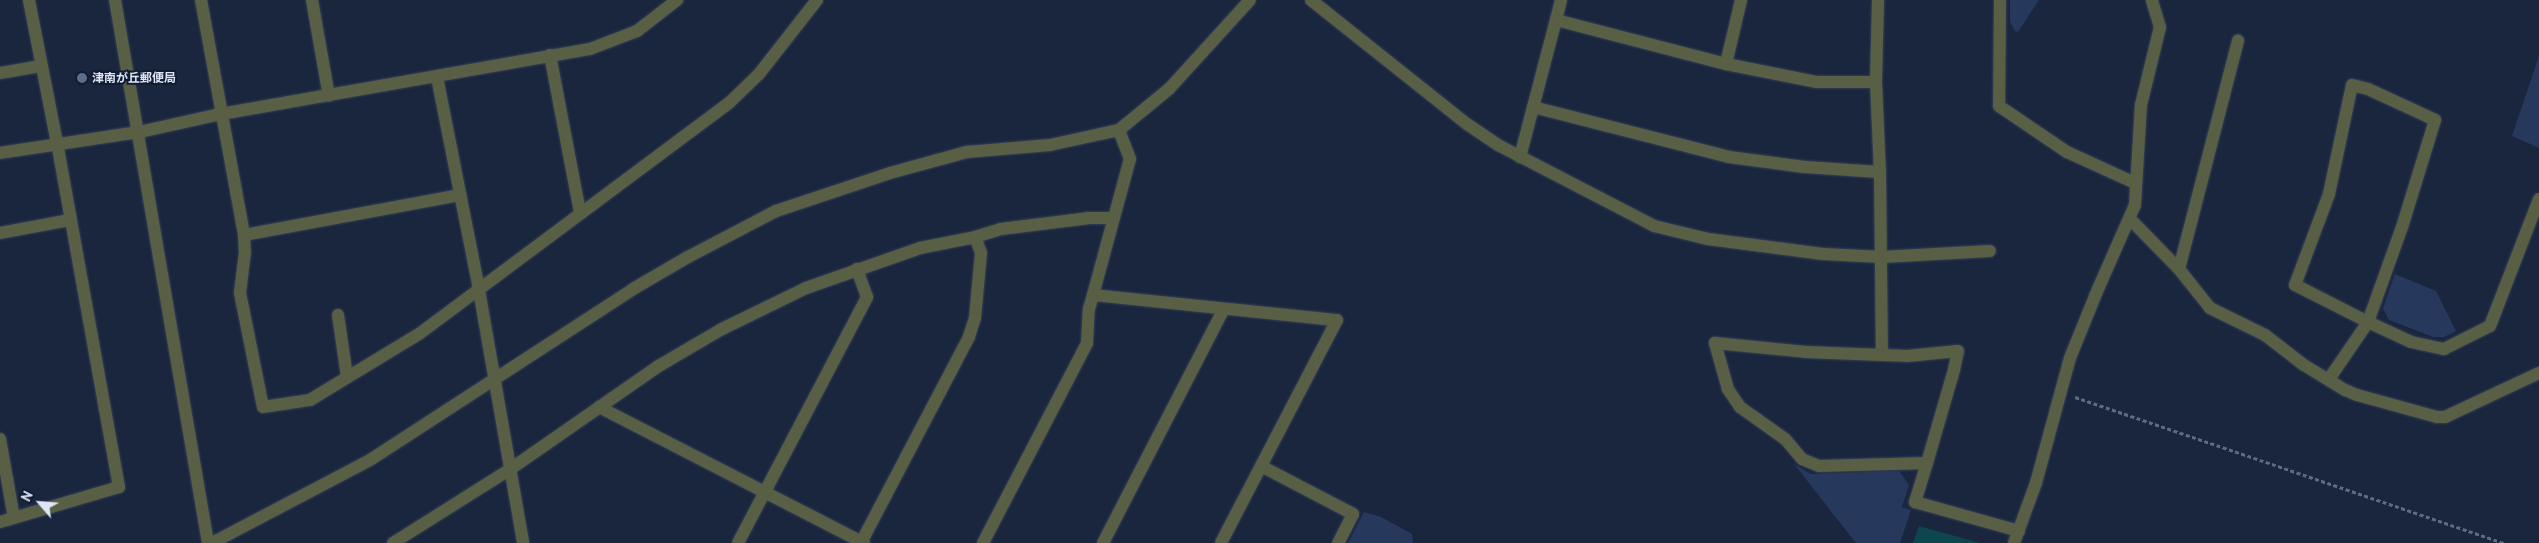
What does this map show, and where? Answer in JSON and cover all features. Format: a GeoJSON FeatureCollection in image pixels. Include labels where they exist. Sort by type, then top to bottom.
{"type":"FeatureCollection","features":[{"type":"Feature","properties":{"kind":"street"},"geometry":{"type":"LineString","coordinates":[[0,522],[118,487],[57,143],[29,0]]}},
{"type":"Feature","properties":{"kind":"street"},"geometry":{"type":"LineString","coordinates":[[115,0],[208,543]]}},
{"type":"Feature","properties":{"kind":"street"},"geometry":{"type":"LineString","coordinates":[[201,0],[244,235],[245,252],[240,293],[264,407],[310,400],[419,334],[479,290],[580,212],[730,102],[759,74],[817,0]]}},
{"type":"Feature","properties":{"kind":"street"},"geometry":{"type":"LineString","coordinates":[[312,0],[329,96]]}},
{"type":"Feature","properties":{"kind":"street"},"geometry":{"type":"LineString","coordinates":[[0,153],[139,132],[222,114],[590,49],[618,40],[637,31],[677,0]]}},
{"type":"Feature","properties":{"kind":"street"},"geometry":{"type":"LineString","coordinates":[[212,543],[370,460],[633,288],[696,252],[776,211],[890,174],[967,152],[1050,145],[1119,130],[1169,89],[1250,0]]}},
{"type":"Feature","properties":{"kind":"street"},"geometry":{"type":"LineString","coordinates":[[1312,0],[1467,124],[1520,158],[1654,226],[1708,239],[1768,248],[1882,256],[1990,251]]}},
{"type":"Feature","properties":{"kind":"street"},"geometry":{"type":"LineString","coordinates":[[1520,158],[1561,0]]}},
{"type":"Feature","properties":{"kind":"street"},"geometry":{"type":"LineString","coordinates":[[1726,64],[1741,0]]}},
{"type":"Feature","properties":{"kind":"street"},"geometry":{"type":"LineString","coordinates":[[1878,0],[1876,82],[1882,256],[1882,356]]}},
{"type":"Feature","properties":{"kind":"street"},"geometry":{"type":"LineString","coordinates":[[2000,0],[1999,106],[2067,152],[2135,183]]}},
{"type":"Feature","properties":{"kind":"street"},"geometry":{"type":"LineString","coordinates":[[1927,463],[1819,466],[1802,459],[1786,439],[1740,408],[1728,389],[1715,343],[1806,352],[1882,356],[1907,356],[1958,351],[1927,463],[1915,502],[2017,537],[2036,483],[2070,358],[2135,205],[2141,105],[2160,27],[2152,0]]}},
{"type":"Feature","properties":{"kind":"street"},"geometry":{"type":"LineString","coordinates":[[1556,20],[1726,64],[1817,82],[1876,82]]}},
{"type":"Feature","properties":{"kind":"street"},"geometry":{"type":"LineString","coordinates":[[2178,269],[2238,42]]}},
{"type":"Feature","properties":{"kind":"street"},"geometry":{"type":"LineString","coordinates":[[550,55],[580,212]]}},
{"type":"Feature","properties":{"kind":"street"},"geometry":{"type":"LineString","coordinates":[[0,73],[41,66]]}},
{"type":"Feature","properties":{"kind":"street"},"geometry":{"type":"LineString","coordinates":[[437,77],[479,290],[493,380],[523,543]]}},
{"type":"Feature","properties":{"kind":"street"},"geometry":{"type":"LineString","coordinates":[[2329,379],[2368,322],[2402,227],[2435,120],[2368,89],[2352,86],[2329,194],[2295,285],[2368,322],[2411,342],[2444,349],[2490,326],[2538,205]]}},
{"type":"Feature","properties":{"kind":"street"},"geometry":{"type":"LineString","coordinates":[[1534,107],[1729,157],[1804,167],[1880,172]]}},
{"type":"Feature","properties":{"kind":"street"},"geometry":{"type":"LineString","coordinates":[[983,543],[1086,343],[1089,309],[1112,218],[1130,158],[1119,130]]}},
{"type":"Feature","properties":{"kind":"street"},"geometry":{"type":"LineString","coordinates":[[244,235],[460,195]]}},
{"type":"Feature","properties":{"kind":"street"},"geometry":{"type":"LineString","coordinates":[[393,543],[406,540],[657,367],[720,330],[806,288],[920,248],[975,237],[1001,229],[1089,218],[1112,218]]}},
{"type":"Feature","properties":{"kind":"street"},"geometry":{"type":"LineString","coordinates":[[2130,219],[2178,269],[2210,308],[2265,335],[2304,365],[2357,395],[2437,417],[2444,416],[2539,372]]}},
{"type":"Feature","properties":{"kind":"street"},"geometry":{"type":"LineString","coordinates":[[0,233],[70,220]]}},
{"type":"Feature","properties":{"kind":"street"},"geometry":{"type":"LineString","coordinates":[[598,407],[862,543],[969,336],[975,318],[981,253],[975,237]]}},
{"type":"Feature","properties":{"kind":"street"},"geometry":{"type":"LineString","coordinates":[[738,543],[763,492],[867,297],[857,269]]}},
{"type":"Feature","properties":{"kind":"street"},"geometry":{"type":"LineString","coordinates":[[1093,294],[1337,320],[1221,543]]}},
{"type":"Feature","properties":{"kind":"street"},"geometry":{"type":"LineString","coordinates":[[1103,543],[1224,309]]}},
{"type":"Feature","properties":{"kind":"street"},"geometry":{"type":"LineString","coordinates":[[338,315],[347,377]]}},
{"type":"Feature","properties":{"kind":"street"},"geometry":{"type":"LineString","coordinates":[[0,439],[14,518]]}},
{"type":"Feature","properties":{"kind":"street"},"geometry":{"type":"LineString","coordinates":[[1261,466],[1353,514],[1338,543]]}},
{"type":"Feature","properties":{"kind":"path"},"geometry":{"type":"LineString","coordinates":[[2061,392],[2505,543]]}},
{"type":"Feature","properties":{"kind":"shaded area"},"geometry":{"type":"Polygon","coordinates":[[[2010,0],[2039,0],[2018,32],[2015,31],[2010,22],[2010,0]]]}},
{"type":"Feature","properties":{"kind":"shaded area"},"geometry":{"type":"Polygon","coordinates":[[[2539,56],[2539,148],[2512,136],[2539,56]]]}},
{"type":"Feature","properties":{"kind":"shaded area"},"geometry":{"type":"Polygon","coordinates":[[[2395,274],[2436,291],[2456,331],[2444,337],[2433,337],[2389,320],[2383,308],[2395,274]]]}},
{"type":"Feature","properties":{"kind":"shaded area"},"geometry":{"type":"Polygon","coordinates":[[[1794,464],[1811,474],[1899,471],[1909,485],[1902,507],[1911,510],[1900,543],[1856,543],[1794,464]]]}},
{"type":"Feature","properties":{"kind":"shaded area"},"geometry":{"type":"Polygon","coordinates":[[[1364,512],[1381,517],[1412,534],[1413,543],[1348,543],[1364,512]]]}},
{"type":"Feature","properties":{"kind":"shaded area"},"geometry":{"type":"Polygon","coordinates":[[[1919,526],[1980,543],[1913,543],[1919,526]]]}},
{"type":"Feature","properties":{"kind":"place","name":"津南が丘郵便局"},"geometry":{"type":"Point","coordinates":[82,78]}}]}
